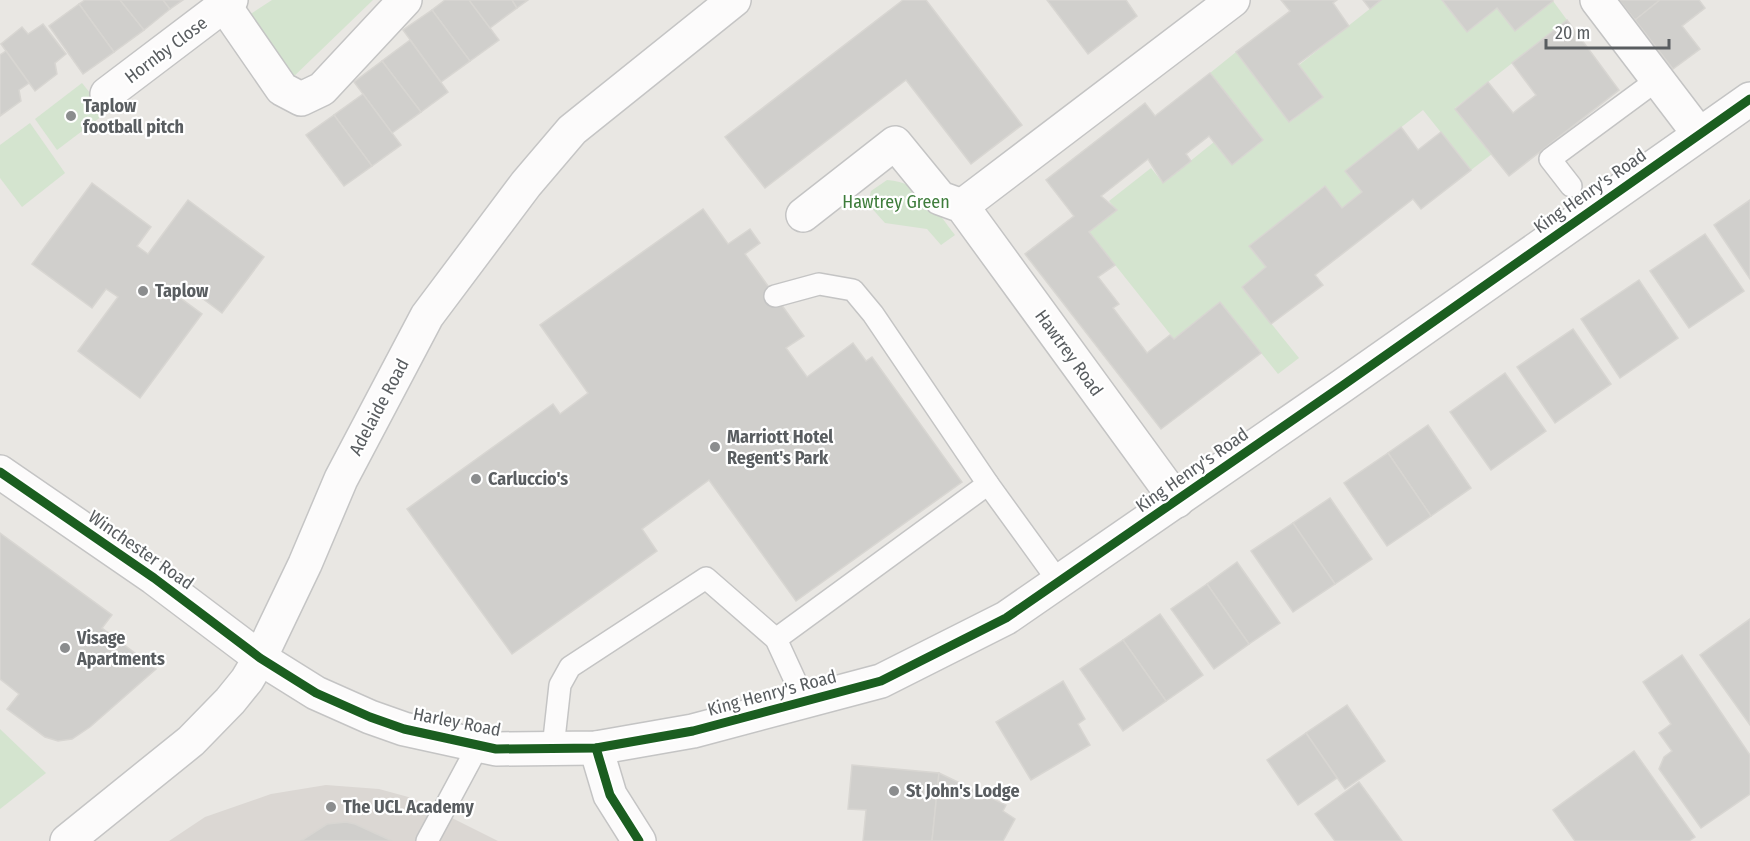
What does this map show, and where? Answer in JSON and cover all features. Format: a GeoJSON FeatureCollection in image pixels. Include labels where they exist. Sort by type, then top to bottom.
{"type":"FeatureCollection","features":[{"type":"Feature","properties":{"kind":"street","name":"Hornby Close"},"geometry":{"type":"LineString","coordinates":[[107,94],[228,3],[282,89],[301,99],[322,89],[405,0]]}},
{"type":"Feature","properties":{"kind":"street","name":"Adelaide Road"},"geometry":{"type":"LineString","coordinates":[[67,841],[191,741],[231,701],[260,658],[341,479],[427,316],[526,184],[572,130],[734,0]]}},
{"type":"Feature","properties":{"kind":"street"},"geometry":{"type":"LineString","coordinates":[[1597,0],[1699,134]]}},
{"type":"Feature","properties":{"kind":"street"},"geometry":{"type":"LineString","coordinates":[[962,206],[1212,6]]}},
{"type":"Feature","properties":{"kind":"street","name":"King Henry's Road"},"geometry":{"type":"LineString","coordinates":[[596,748],[693,731],[881,681],[1006,618],[1177,501],[1750,99]]}},
{"type":"Feature","properties":{"kind":"street","name":"Hawtrey Road"},"geometry":{"type":"LineString","coordinates":[[803,215],[895,143],[940,198],[962,206],[1177,501]]}},
{"type":"Feature","properties":{"kind":"street","name":"Winchester Road"},"geometry":{"type":"LineString","coordinates":[[0,472],[154,578],[260,658]]}},
{"type":"Feature","properties":{"kind":"street","name":"Harley Road"},"geometry":{"type":"LineString","coordinates":[[260,658],[316,693],[350,709],[404,729],[496,749],[596,748]]}},
{"type":"Feature","properties":{"kind":"street"},"geometry":{"type":"LineString","coordinates":[[596,748],[610,795],[639,841]]}},
{"type":"Feature","properties":{"kind":"lane"},"geometry":{"type":"LineString","coordinates":[[1571,186],[1550,159],[1657,80]]}},
{"type":"Feature","properties":{"kind":"lane"},"geometry":{"type":"LineString","coordinates":[[776,296],[819,284],[853,290],[873,314],[988,484],[1059,582]]}},
{"type":"Feature","properties":{"kind":"lane"},"geometry":{"type":"LineString","coordinates":[[776,639],[988,484]]}},
{"type":"Feature","properties":{"kind":"lane"},"geometry":{"type":"LineString","coordinates":[[553,748],[560,685],[570,667],[706,578],[776,639],[805,702]]}},
{"type":"Feature","properties":{"kind":"lane"},"geometry":{"type":"LineString","coordinates":[[427,841],[478,746]]}},
{"type":"Feature","properties":{"kind":"shaded area","name":"The UCL Academy"},"geometry":{"type":"Polygon","coordinates":[[[326,785],[379,789],[412,798],[498,841],[169,841],[205,817],[271,794],[326,785]]]}},
{"type":"Feature","properties":{"kind":"green space"},"geometry":{"type":"Polygon","coordinates":[[[272,0],[373,0],[288,82],[249,15],[272,0]]]}},
{"type":"Feature","properties":{"kind":"green space"},"geometry":{"type":"Polygon","coordinates":[[[1381,0],[1442,0],[1467,32],[1497,8],[1515,31],[1553,1],[1567,20],[1455,108],[1492,154],[1471,170],[1423,110],[1346,171],[1362,192],[1342,208],[1324,186],[1249,246],[1266,267],[1242,287],[1299,358],[1278,374],[1220,302],[1174,339],[1089,232],[1117,210],[1109,201],[1151,168],[1163,183],[1214,142],[1232,165],[1263,140],[1210,73],[1236,52],[1290,122],[1323,97],[1299,65],[1381,0]]]}},
{"type":"Feature","properties":{"kind":"green space","name":"Taplow football pitch"},"geometry":{"type":"Polygon","coordinates":[[[82,83],[106,113],[57,150],[35,119],[82,83]]]}},
{"type":"Feature","properties":{"kind":"green space"},"geometry":{"type":"Polygon","coordinates":[[[30,123],[65,173],[22,207],[0,178],[0,145],[30,123]]]}},
{"type":"Feature","properties":{"kind":"green space","name":"Hawtrey Green"},"geometry":{"type":"Polygon","coordinates":[[[887,180],[910,186],[919,192],[934,207],[955,235],[941,245],[927,229],[885,223],[868,204],[871,191],[887,180]]]}},
{"type":"Feature","properties":{"kind":"green space"},"geometry":{"type":"Polygon","coordinates":[[[0,729],[46,773],[0,809],[0,729]]]}},
{"type":"Feature","properties":{"kind":"building"},"geometry":{"type":"Polygon","coordinates":[[[85,0],[120,0],[144,30],[114,52],[79,4],[85,0]]]}},
{"type":"Feature","properties":{"kind":"building"},"geometry":{"type":"Polygon","coordinates":[[[120,0],[163,0],[170,9],[144,30],[120,0]]]}},
{"type":"Feature","properties":{"kind":"building"},"geometry":{"type":"Polygon","coordinates":[[[163,0],[183,0],[170,9],[163,0]]]}},
{"type":"Feature","properties":{"kind":"building"},"geometry":{"type":"Polygon","coordinates":[[[445,0],[469,0],[499,40],[470,61],[432,10],[445,0]]]}},
{"type":"Feature","properties":{"kind":"building"},"geometry":{"type":"Polygon","coordinates":[[[469,0],[512,0],[517,8],[490,28],[469,0]]]}},
{"type":"Feature","properties":{"kind":"building"},"geometry":{"type":"Polygon","coordinates":[[[512,0],[528,0],[517,8],[512,0]]]}},
{"type":"Feature","properties":{"kind":"building"},"geometry":{"type":"Polygon","coordinates":[[[903,0],[926,0],[1022,125],[971,164],[906,80],[765,188],[725,137],[903,0]]]}},
{"type":"Feature","properties":{"kind":"building"},"geometry":{"type":"Polygon","coordinates":[[[1047,0],[1126,0],[1137,16],[1088,54],[1047,0]]]}},
{"type":"Feature","properties":{"kind":"building"},"geometry":{"type":"Polygon","coordinates":[[[1281,0],[1337,0],[1333,3],[1349,26],[1298,64],[1323,97],[1289,122],[1236,52],[1290,11],[1281,0]]]}},
{"type":"Feature","properties":{"kind":"building"},"geometry":{"type":"Polygon","coordinates":[[[1363,0],[1381,0],[1370,9],[1363,0]]]}},
{"type":"Feature","properties":{"kind":"building"},"geometry":{"type":"Polygon","coordinates":[[[1442,0],[1553,1],[1515,31],[1497,8],[1467,32],[1442,0]]]}},
{"type":"Feature","properties":{"kind":"building"},"geometry":{"type":"Polygon","coordinates":[[[1619,0],[1660,0],[1635,20],[1619,0]]]}},
{"type":"Feature","properties":{"kind":"building"},"geometry":{"type":"Polygon","coordinates":[[[1660,0],[1699,0],[1705,8],[1682,26],[1700,49],[1673,69],[1635,20],[1660,0]]]}},
{"type":"Feature","properties":{"kind":"building"},"geometry":{"type":"Polygon","coordinates":[[[79,4],[114,52],[83,74],[49,26],[79,4]]]}},
{"type":"Feature","properties":{"kind":"building"},"geometry":{"type":"Polygon","coordinates":[[[432,10],[470,61],[441,82],[403,30],[432,10]]]}},
{"type":"Feature","properties":{"kind":"building"},"geometry":{"type":"Polygon","coordinates":[[[1567,20],[1619,90],[1509,176],[1455,109],[1488,82],[1513,113],[1536,95],[1512,63],[1567,20]]]}},
{"type":"Feature","properties":{"kind":"building"},"geometry":{"type":"Polygon","coordinates":[[[43,24],[66,54],[55,63],[57,74],[35,91],[1,44],[22,27],[28,34],[43,24]]]}},
{"type":"Feature","properties":{"kind":"building"},"geometry":{"type":"Polygon","coordinates":[[[410,40],[448,92],[421,112],[382,61],[410,40]]]}},
{"type":"Feature","properties":{"kind":"building"},"geometry":{"type":"Polygon","coordinates":[[[6,51],[29,83],[19,90],[21,101],[0,116],[0,55],[6,51]]]}},
{"type":"Feature","properties":{"kind":"building"},"geometry":{"type":"Polygon","coordinates":[[[382,61],[421,112],[392,133],[354,82],[382,61]]]}},
{"type":"Feature","properties":{"kind":"building"},"geometry":{"type":"Polygon","coordinates":[[[1210,73],[1263,140],[1232,165],[1209,136],[1186,154],[1191,161],[1163,183],[1148,159],[1101,196],[1117,210],[1089,232],[1115,265],[1098,277],[1119,304],[1113,308],[1147,353],[1170,335],[1174,339],[1220,302],[1261,353],[1161,429],[1025,254],[1074,216],[1046,180],[1145,103],[1155,116],[1210,73]]]}},
{"type":"Feature","properties":{"kind":"building"},"geometry":{"type":"Polygon","coordinates":[[[363,94],[401,145],[372,166],[334,115],[363,94]]]}},
{"type":"Feature","properties":{"kind":"building"},"geometry":{"type":"Polygon","coordinates":[[[334,115],[372,166],[344,186],[306,135],[334,115]]]}},
{"type":"Feature","properties":{"kind":"building"},"geometry":{"type":"Polygon","coordinates":[[[1401,127],[1418,150],[1441,132],[1471,170],[1421,209],[1413,199],[1315,275],[1323,285],[1271,324],[1242,287],[1266,267],[1249,246],[1325,186],[1342,208],[1362,192],[1345,171],[1401,127]]]}},
{"type":"Feature","properties":{"kind":"building","name":"Taplow"},"geometry":{"type":"Polygon","coordinates":[[[92,183],[151,227],[137,246],[148,254],[188,200],[264,257],[222,313],[183,284],[175,294],[202,314],[140,398],[78,351],[118,297],[106,289],[92,308],[32,264],[92,183]]]}},
{"type":"Feature","properties":{"kind":"building"},"geometry":{"type":"Polygon","coordinates":[[[1750,200],[1750,279],[1714,225],[1750,200]]]}},
{"type":"Feature","properties":{"kind":"building","name":"Marriott Hotel Regent's Park"},"geometry":{"type":"Polygon","coordinates":[[[703,209],[728,244],[750,229],[760,243],[745,254],[804,336],[786,348],[807,377],[853,343],[866,361],[872,357],[962,482],[796,601],[709,480],[642,529],[657,551],[512,654],[407,509],[553,404],[560,414],[588,393],[540,325],[703,209]]]}},
{"type":"Feature","properties":{"kind":"building"},"geometry":{"type":"Polygon","coordinates":[[[1705,234],[1744,291],[1689,328],[1650,271],[1705,234]]]}},
{"type":"Feature","properties":{"kind":"building"},"geometry":{"type":"Polygon","coordinates":[[[1639,280],[1678,338],[1620,378],[1581,319],[1639,280]]]}},
{"type":"Feature","properties":{"kind":"building"},"geometry":{"type":"Polygon","coordinates":[[[1573,329],[1611,384],[1555,423],[1517,367],[1573,329]]]}},
{"type":"Feature","properties":{"kind":"building"},"geometry":{"type":"Polygon","coordinates":[[[1505,373],[1546,431],[1491,470],[1450,412],[1505,373]]]}},
{"type":"Feature","properties":{"kind":"building"},"geometry":{"type":"Polygon","coordinates":[[[1428,425],[1471,488],[1431,516],[1388,453],[1428,425]]]}},
{"type":"Feature","properties":{"kind":"building"},"geometry":{"type":"Polygon","coordinates":[[[1388,453],[1431,516],[1387,546],[1344,483],[1388,453]]]}},
{"type":"Feature","properties":{"kind":"building"},"geometry":{"type":"Polygon","coordinates":[[[1330,498],[1372,559],[1335,584],[1293,523],[1330,498]]]}},
{"type":"Feature","properties":{"kind":"building"},"geometry":{"type":"Polygon","coordinates":[[[1293,523],[1335,584],[1293,612],[1251,551],[1293,523]]]}},
{"type":"Feature","properties":{"kind":"building","name":"Visage Apartments"},"geometry":{"type":"Polygon","coordinates":[[[0,533],[112,615],[102,628],[156,669],[90,727],[72,739],[58,741],[45,737],[7,709],[19,694],[0,679],[0,533]]]}},
{"type":"Feature","properties":{"kind":"building"},"geometry":{"type":"Polygon","coordinates":[[[1237,562],[1280,623],[1249,644],[1207,584],[1237,562]]]}},
{"type":"Feature","properties":{"kind":"building"},"geometry":{"type":"Polygon","coordinates":[[[1207,584],[1249,644],[1214,669],[1171,609],[1207,584]]]}},
{"type":"Feature","properties":{"kind":"building"},"geometry":{"type":"Polygon","coordinates":[[[1160,614],[1203,675],[1166,701],[1123,640],[1160,614]]]}},
{"type":"Feature","properties":{"kind":"building"},"geometry":{"type":"Polygon","coordinates":[[[1750,619],[1750,725],[1700,655],[1750,619]]]}},
{"type":"Feature","properties":{"kind":"building"},"geometry":{"type":"Polygon","coordinates":[[[1123,640],[1166,701],[1123,731],[1080,669],[1123,640]]]}},
{"type":"Feature","properties":{"kind":"building"},"geometry":{"type":"Polygon","coordinates":[[[1682,655],[1750,755],[1750,794],[1701,828],[1659,769],[1664,757],[1672,751],[1659,733],[1671,724],[1643,682],[1682,655]]]}},
{"type":"Feature","properties":{"kind":"building"},"geometry":{"type":"Polygon","coordinates":[[[1063,681],[1085,719],[1078,724],[1090,745],[1031,780],[996,722],[1063,681]]]}},
{"type":"Feature","properties":{"kind":"building"},"geometry":{"type":"Polygon","coordinates":[[[1347,705],[1385,761],[1345,789],[1306,733],[1347,705]]]}},
{"type":"Feature","properties":{"kind":"building"},"geometry":{"type":"Polygon","coordinates":[[[1306,733],[1337,778],[1298,805],[1267,760],[1306,733]]]}},
{"type":"Feature","properties":{"kind":"building"},"geometry":{"type":"Polygon","coordinates":[[[1634,751],[1695,837],[1689,841],[1575,841],[1553,810],[1634,751]]]}},
{"type":"Feature","properties":{"kind":"building","name":"St John's Lodge"},"geometry":{"type":"Polygon","coordinates":[[[852,765],[939,773],[932,841],[863,841],[866,810],[848,809],[852,765]]]}},
{"type":"Feature","properties":{"kind":"building"},"geometry":{"type":"Polygon","coordinates":[[[939,773],[1006,805],[1003,811],[1015,819],[1003,841],[932,841],[939,773]]]}},
{"type":"Feature","properties":{"kind":"building"},"geometry":{"type":"Polygon","coordinates":[[[1359,782],[1402,841],[1335,841],[1315,814],[1359,782]]]}},
{"type":"Feature","properties":{"kind":"building"},"geometry":{"type":"Polygon","coordinates":[[[346,822],[392,841],[301,841],[327,824],[346,822]]]}},
{"type":"Feature","properties":{"kind":"cycle path"},"geometry":{"type":"LineString","coordinates":[[0,472],[154,578],[260,658],[316,693],[370,717],[404,729],[496,749],[596,748],[693,731],[881,681],[1006,618],[1342,386],[1750,99]]}},
{"type":"Feature","properties":{"kind":"cycle path"},"geometry":{"type":"LineString","coordinates":[[596,748],[610,795],[639,841]]}},
{"type":"Feature","properties":{"kind":"place","name":"Taplow football pitch"},"geometry":{"type":"Point","coordinates":[71,116]}},
{"type":"Feature","properties":{"kind":"place","name":"Taplow"},"geometry":{"type":"Point","coordinates":[143,291]}},
{"type":"Feature","properties":{"kind":"place","name":"Marriott Hotel Regent's Park"},"geometry":{"type":"Point","coordinates":[715,447]}},
{"type":"Feature","properties":{"kind":"place","name":"Carluccio's"},"geometry":{"type":"Point","coordinates":[476,479]}},
{"type":"Feature","properties":{"kind":"place","name":"Visage Apartments"},"geometry":{"type":"Point","coordinates":[65,648]}},
{"type":"Feature","properties":{"kind":"place","name":"St John's Lodge"},"geometry":{"type":"Point","coordinates":[894,791]}},
{"type":"Feature","properties":{"kind":"place","name":"The UCL Academy"},"geometry":{"type":"Point","coordinates":[331,807]}}]}
